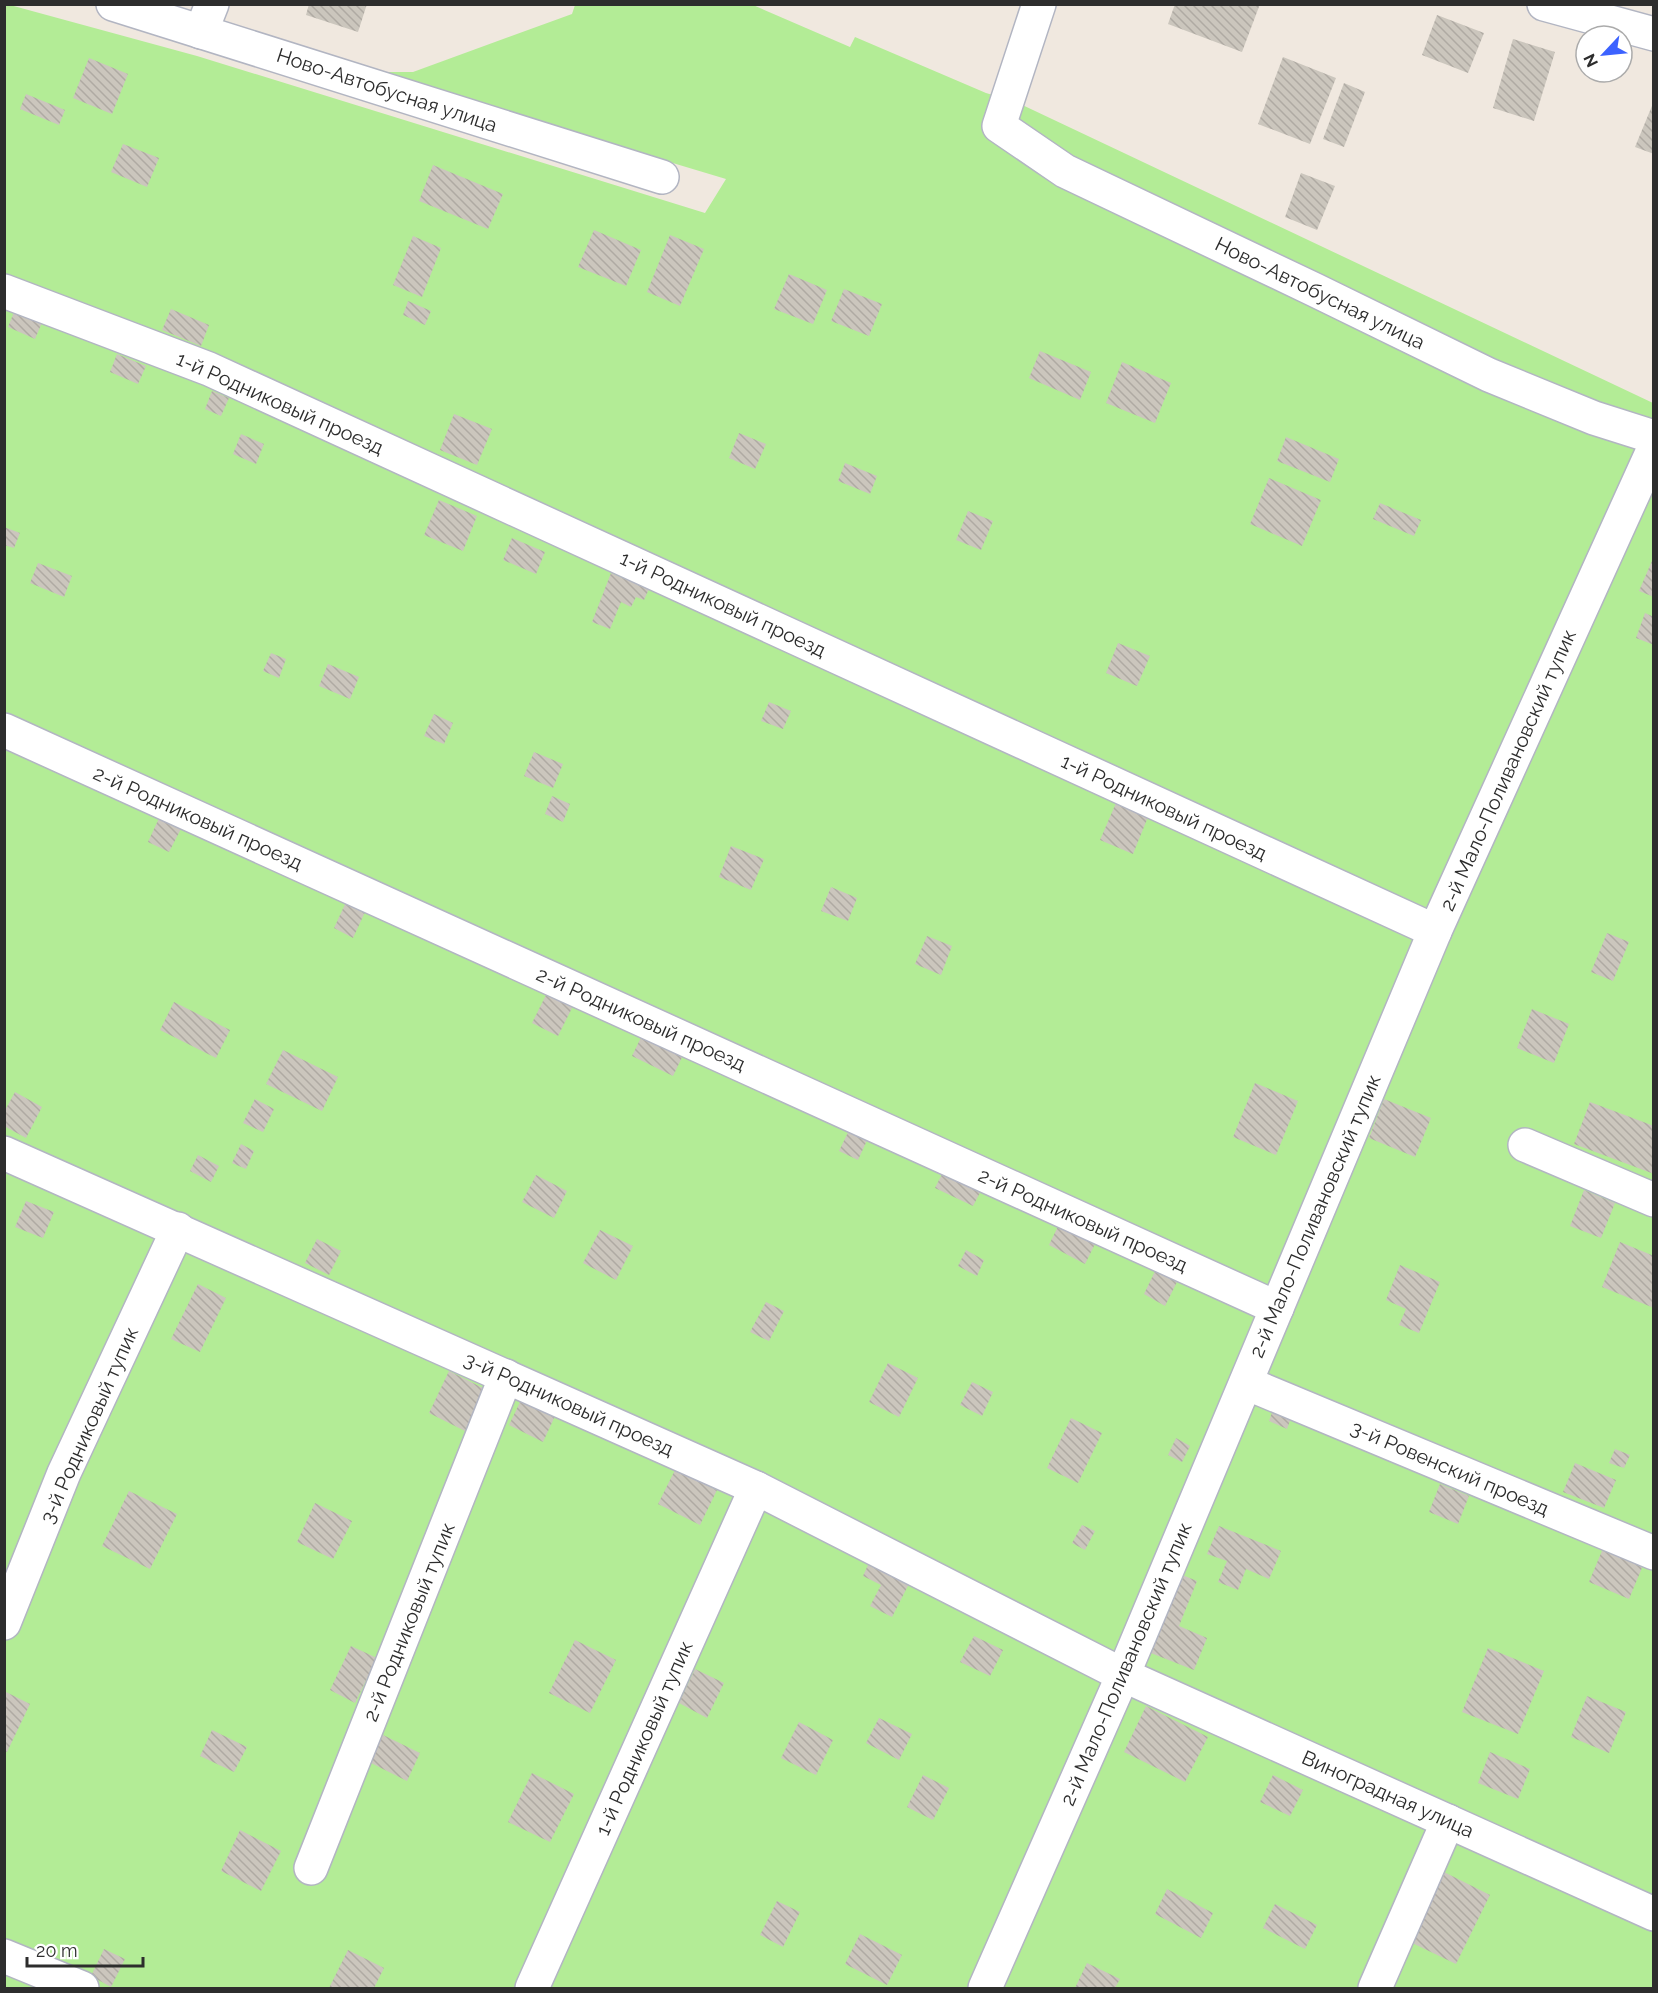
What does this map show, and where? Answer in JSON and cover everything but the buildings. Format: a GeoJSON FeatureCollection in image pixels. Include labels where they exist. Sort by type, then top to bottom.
{"type":"FeatureCollection","features":[{"type":"Feature","properties":{"kind":"street","name":"Ново-Автобусная улица"},"geometry":{"type":"LineString","coordinates":[[113,4],[207,18],[662,177]]}},
{"type":"Feature","properties":{"kind":"street","name":"Ново-Автобусная улица"},"geometry":{"type":"LineString","coordinates":[[1039,4],[999,126],[1065,171],[1489,375],[1594,418],[1653,437]]}},
{"type":"Feature","properties":{"kind":"street"},"geometry":{"type":"LineString","coordinates":[[1545,4],[1653,34]]}},
{"type":"Feature","properties":{"kind":"street","name":"1-й Родниковый проезд"},"geometry":{"type":"LineString","coordinates":[[4,291],[209,369],[1435,931]]}},
{"type":"Feature","properties":{"kind":"street","name":"2-й Мало-Поливановский тупик"},"geometry":{"type":"LineString","coordinates":[[985,1989],[1123,1675],[1435,931],[1653,448]]}},
{"type":"Feature","properties":{"kind":"street","name":"2-й Родниковый проезд"},"geometry":{"type":"LineString","coordinates":[[4,730],[1277,1308]]}},
{"type":"Feature","properties":{"kind":"street"},"geometry":{"type":"LineString","coordinates":[[1525,1144],[1653,1200]]}},
{"type":"Feature","properties":{"kind":"street","name":"3-й Родниковый проезд"},"geometry":{"type":"LineString","coordinates":[[4,1153],[756,1488],[1123,1675]]}},
{"type":"Feature","properties":{"kind":"street","name":"3-й Родниковый тупик"},"geometry":{"type":"LineString","coordinates":[[4,1623],[64,1473],[178,1229]]}},
{"type":"Feature","properties":{"kind":"street","name":"2-й Родниковый тупик"},"geometry":{"type":"LineString","coordinates":[[311,1868],[506,1376]]}},
{"type":"Feature","properties":{"kind":"street","name":"3-й Ровенский проезд"},"geometry":{"type":"LineString","coordinates":[[1246,1383],[1653,1553]]}},
{"type":"Feature","properties":{"kind":"street","name":"1-й Родниковый тупик"},"geometry":{"type":"LineString","coordinates":[[532,1989],[756,1488]]}},
{"type":"Feature","properties":{"kind":"street","name":"Виноградная улица"},"geometry":{"type":"LineString","coordinates":[[1123,1675],[1653,1914]]}},
{"type":"Feature","properties":{"kind":"street"},"geometry":{"type":"LineString","coordinates":[[1376,1989],[1448,1821]]}},
{"type":"Feature","properties":{"kind":"street"},"geometry":{"type":"LineString","coordinates":[[4,1956],[82,1989]]}},
{"type":"Feature","properties":{"kind":"green space"},"geometry":{"type":"Polygon","coordinates":[[[5,5],[197,56],[705,213],[726,179],[370,72],[413,72],[572,14],[575,5],[753,5],[850,47],[855,37],[986,93],[1016,102],[1653,403],[1653,1988],[5,1988],[5,5]]]}}]}
